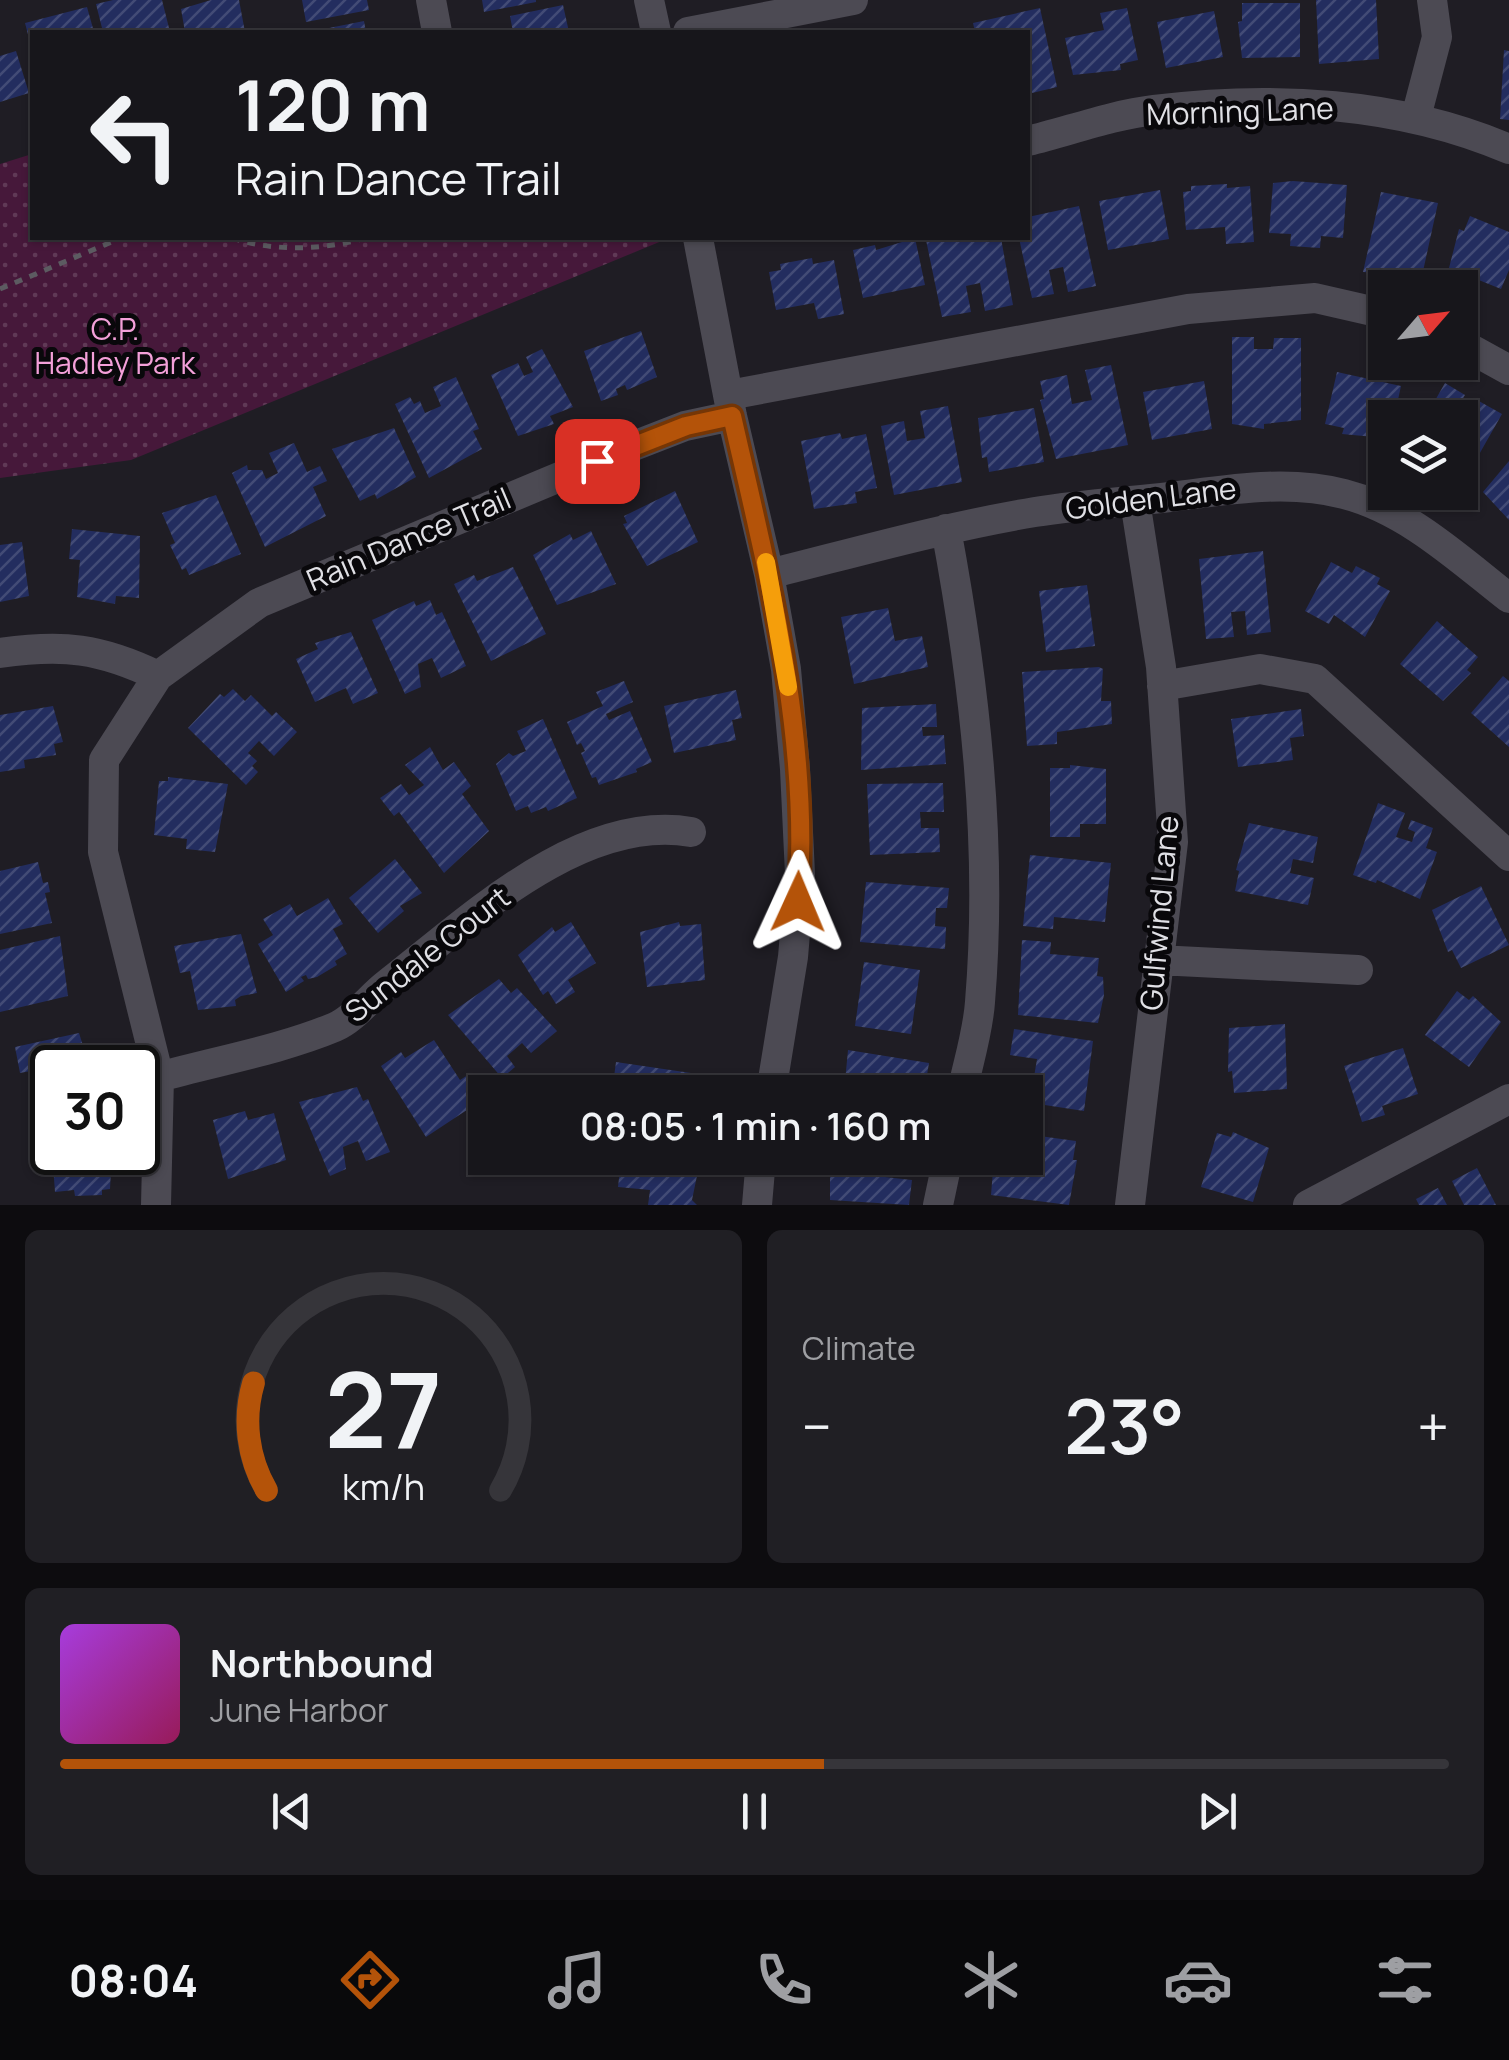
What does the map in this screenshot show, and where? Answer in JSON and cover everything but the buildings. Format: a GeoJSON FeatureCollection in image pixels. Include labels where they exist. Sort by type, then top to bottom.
{"type":"FeatureCollection","features":[{"type":"Feature","properties":{"kind":"street"},"geometry":{"type":"LineString","coordinates":[[431,0],[436,30]]}},
{"type":"Feature","properties":{"kind":"street"},"geometry":{"type":"LineString","coordinates":[[649,0],[656,30]]}},
{"type":"Feature","properties":{"kind":"street"},"geometry":{"type":"LineString","coordinates":[[698,30],[853,0]]}},
{"type":"Feature","properties":{"kind":"street"},"geometry":{"type":"LineString","coordinates":[[1416,116],[1437,37],[1432,0]]}},
{"type":"Feature","properties":{"kind":"street","name":"Morning Lane"},"geometry":{"type":"LineString","coordinates":[[1030,141],[1154,110],[1313,104],[1416,116],[1509,149]]}},
{"type":"Feature","properties":{"kind":"street"},"geometry":{"type":"LineString","coordinates":[[698,240],[786,669],[800,874],[793,957],[774,1075]]}},
{"type":"Feature","properties":{"kind":"street","name":"Rain Dance Trail"},"geometry":{"type":"LineString","coordinates":[[158,676],[258,603],[730,406],[1188,309],[1315,298],[1368,310]]}},
{"type":"Feature","properties":{"kind":"street"},"geometry":{"type":"LineString","coordinates":[[1478,352],[1509,370]]}},
{"type":"Feature","properties":{"kind":"street","name":"Golden Lane"},"geometry":{"type":"LineString","coordinates":[[769,574],[946,529],[1038,512],[1256,487],[1344,494],[1430,536],[1509,598]]}},
{"type":"Feature","properties":{"kind":"street","name":"Gulfwind Lane"},"geometry":{"type":"LineString","coordinates":[[1130,1205],[1173,842],[1162,686],[1135,501]]}},
{"type":"Feature","properties":{"kind":"street"},"geometry":{"type":"LineString","coordinates":[[946,529],[966,638],[981,778],[980,1006],[966,1075]]}},
{"type":"Feature","properties":{"kind":"street"},"geometry":{"type":"LineString","coordinates":[[0,653],[68,648],[114,655],[158,676],[104,760],[103,852],[151,1045]]}},
{"type":"Feature","properties":{"kind":"street"},"geometry":{"type":"LineString","coordinates":[[1162,686],[1260,669],[1315,678],[1509,856]]}},
{"type":"Feature","properties":{"kind":"street","name":"Sundale Court"},"geometry":{"type":"LineString","coordinates":[[160,1077],[338,1026],[512,887],[553,862],[625,834],[666,828],[691,832]]}},
{"type":"Feature","properties":{"kind":"street"},"geometry":{"type":"LineString","coordinates":[[1158,960],[1358,970]]}},
{"type":"Feature","properties":{"kind":"street"},"geometry":{"type":"LineString","coordinates":[[1308,1205],[1509,1099]]}},
{"type":"Feature","properties":{"kind":"street"},"geometry":{"type":"LineString","coordinates":[[156,1205],[157,1175]]}},
{"type":"Feature","properties":{"kind":"street"},"geometry":{"type":"LineString","coordinates":[[758,1205],[760,1175]]}},
{"type":"Feature","properties":{"kind":"street"},"geometry":{"type":"LineString","coordinates":[[938,1205],[944,1175]]}},
{"type":"Feature","properties":{"kind":"path"},"geometry":{"type":"LineString","coordinates":[[0,289],[116,240]]}},
{"type":"Feature","properties":{"kind":"path"},"geometry":{"type":"LineString","coordinates":[[244,240],[292,248],[340,246],[360,240]]}},
{"type":"Feature","properties":{"kind":"green space","name":"C.P. Hadley Park"},"geometry":{"type":"Polygon","coordinates":[[[30,155],[30,240],[664,240],[131,460],[0,478],[0,164],[30,155]]]}},
{"type":"Feature","properties":{"kind":"slow traffic"},"geometry":{"type":"LineString","coordinates":[[766,562],[788,687]]}},
{"type":"Feature","properties":{"kind":"route"},"geometry":{"type":"LineString","coordinates":[[597,461],[686,426],[732,416],[769,574],[786,669],[795,769],[798,902]]}}]}
